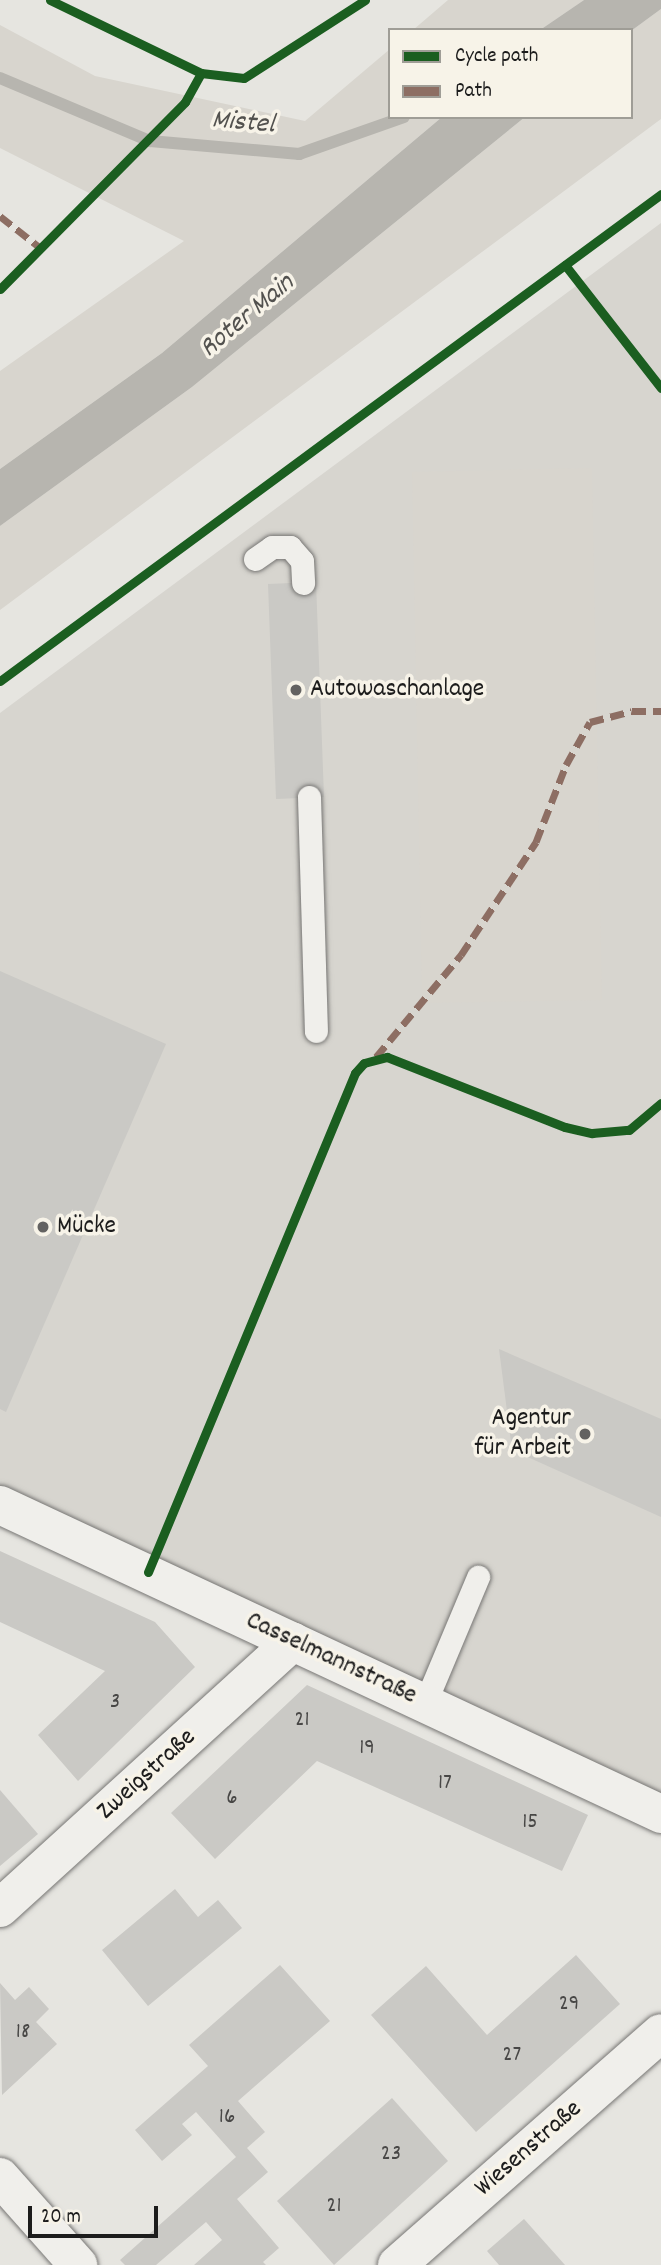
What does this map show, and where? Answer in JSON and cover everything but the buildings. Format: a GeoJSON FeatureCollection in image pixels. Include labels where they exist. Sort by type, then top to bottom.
{"type":"FeatureCollection","features":[{"type":"Feature","properties":{"kind":"street","name":"Casselmannstraße"},"geometry":{"type":"LineString","coordinates":[[0,1505],[661,1814]]}},
{"type":"Feature","properties":{"kind":"street","name":"Zweigstraße"},"geometry":{"type":"LineString","coordinates":[[0,1908],[293,1641]]}},
{"type":"Feature","properties":{"kind":"street","name":"Wiesenstraße"},"geometry":{"type":"LineString","coordinates":[[397,2265],[661,2033]]}},
{"type":"Feature","properties":{"kind":"street"},"geometry":{"type":"LineString","coordinates":[[0,2177],[78,2265]]}},
{"type":"Feature","properties":{"kind":"lane"},"geometry":{"type":"LineString","coordinates":[[255,559],[272,547],[290,547],[302,561],[303,583]]}},
{"type":"Feature","properties":{"kind":"lane"},"geometry":{"type":"LineString","coordinates":[[309,797],[317,1031]]}},
{"type":"Feature","properties":{"kind":"lane"},"geometry":{"type":"LineString","coordinates":[[425,1703],[478,1577]]}},
{"type":"Feature","properties":{"kind":"shaded area"},"geometry":{"type":"Polygon","coordinates":[[[448,0],[584,0],[543,28],[415,28],[448,0]]]}},
{"type":"Feature","properties":{"kind":"shaded area"},"geometry":{"type":"Polygon","coordinates":[[[661,9],[661,119],[0,610],[0,526],[192,387],[523,119],[633,119],[633,30],[661,9]]]}},
{"type":"Feature","properties":{"kind":"shaded area"},"geometry":{"type":"Polygon","coordinates":[[[0,25],[95,76],[305,121],[388,51],[388,119],[440,119],[162,353],[0,469],[0,371],[184,241],[0,148],[0,25]]]}},
{"type":"Feature","properties":{"kind":"shaded area"},"geometry":{"type":"Polygon","coordinates":[[[661,223],[661,1812],[0,1505],[0,713],[661,223]]]}},
{"type":"Feature","properties":{"kind":"shaded area"},"geometry":{"type":"Polygon","coordinates":[[[592,468],[602,1000],[422,1003],[412,472],[592,468]]]}},
{"type":"Feature","properties":{"kind":"water"},"geometry":{"type":"Polygon","coordinates":[[[584,0],[661,0],[661,9],[633,30],[543,28],[584,0]]]}},
{"type":"Feature","properties":{"kind":"water","name":"Roter Main"},"geometry":{"type":"Polygon","coordinates":[[[440,119],[523,119],[192,387],[0,526],[0,469],[162,353],[440,119]]]}},
{"type":"Feature","properties":{"kind":"waterway","name":"Mistel"},"geometry":{"type":"LineString","coordinates":[[0,78],[150,141],[299,154],[398,119]]}},
{"type":"Feature","properties":{"kind":"marked path"},"geometry":{"type":"LineString","coordinates":[[0,216],[43,250]]}},
{"type":"Feature","properties":{"kind":"marked path"},"geometry":{"type":"LineString","coordinates":[[376,1057],[461,955],[536,842],[566,765],[590,722],[632,711],[661,711]]}},
{"type":"Feature","properties":{"kind":"cycle path"},"geometry":{"type":"LineString","coordinates":[[50,0],[201,73]]}},
{"type":"Feature","properties":{"kind":"cycle path"},"geometry":{"type":"LineString","coordinates":[[0,289],[185,102],[201,73],[244,78],[365,0]]}},
{"type":"Feature","properties":{"kind":"cycle path"},"geometry":{"type":"LineString","coordinates":[[0,681],[661,194]]}},
{"type":"Feature","properties":{"kind":"cycle path"},"geometry":{"type":"LineString","coordinates":[[565,265],[661,388]]}},
{"type":"Feature","properties":{"kind":"cycle path"},"geometry":{"type":"LineString","coordinates":[[148,1572],[355,1073],[364,1063],[387,1057],[565,1127],[592,1133],[629,1130],[661,1103]]}},
{"type":"Feature","properties":{"kind":"place","name":"Autowaschanlage"},"geometry":{"type":"Point","coordinates":[296,690]}},
{"type":"Feature","properties":{"kind":"place","name":"Mücke"},"geometry":{"type":"Point","coordinates":[43,1227]}},
{"type":"Feature","properties":{"kind":"place","name":"Agentur für Arbeit"},"geometry":{"type":"Point","coordinates":[585,1434]}}]}
